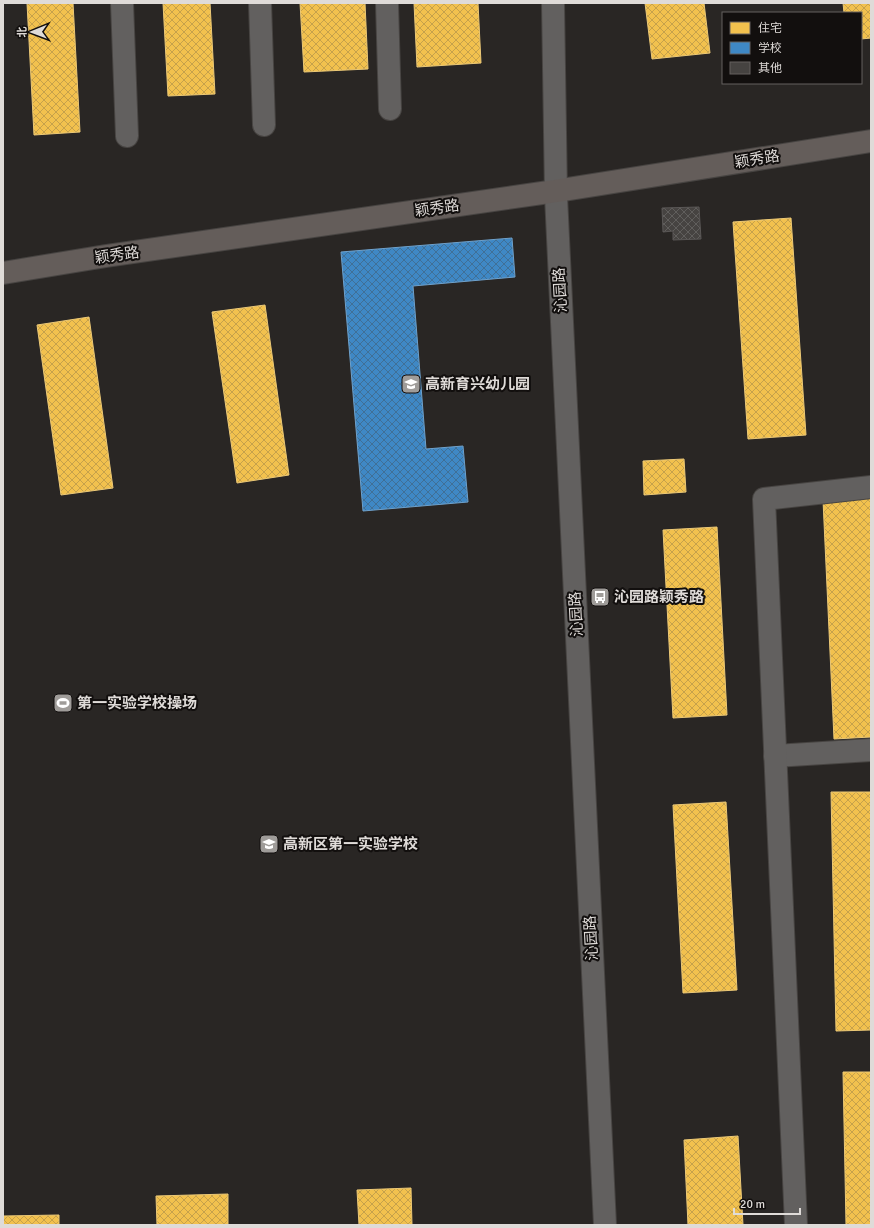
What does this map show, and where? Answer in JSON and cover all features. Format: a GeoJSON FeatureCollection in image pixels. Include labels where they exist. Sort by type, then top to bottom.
{"type":"FeatureCollection","features":[{"type":"Feature","properties":{"kind":"main road","name":"颖秀路"},"geometry":{"type":"LineString","coordinates":[[3,273],[114,255],[556,191],[871,141]]}},
{"type":"Feature","properties":{"kind":"street"},"geometry":{"type":"LineString","coordinates":[[122,3],[127,136]]}},
{"type":"Feature","properties":{"kind":"street"},"geometry":{"type":"LineString","coordinates":[[260,3],[264,125]]}},
{"type":"Feature","properties":{"kind":"street"},"geometry":{"type":"LineString","coordinates":[[387,3],[390,109]]}},
{"type":"Feature","properties":{"kind":"street","name":"沁园路"},"geometry":{"type":"LineString","coordinates":[[553,3],[556,191],[605,1225]]}},
{"type":"Feature","properties":{"kind":"street"},"geometry":{"type":"LineString","coordinates":[[796,1225],[764,499],[871,487]]}},
{"type":"Feature","properties":{"kind":"street"},"geometry":{"type":"LineString","coordinates":[[775,756],[871,750]]}},
{"type":"Feature","properties":{"kind":"building: 住宅"},"geometry":{"type":"Polygon","coordinates":[[[27,3],[73,3],[80,132],[34,135],[27,3]]]}},
{"type":"Feature","properties":{"kind":"building: 住宅"},"geometry":{"type":"Polygon","coordinates":[[[163,3],[210,3],[215,94],[168,96],[163,3]]]}},
{"type":"Feature","properties":{"kind":"building: 住宅"},"geometry":{"type":"Polygon","coordinates":[[[300,3],[365,3],[368,69],[304,72],[300,3]]]}},
{"type":"Feature","properties":{"kind":"building: 住宅"},"geometry":{"type":"Polygon","coordinates":[[[414,3],[478,3],[481,63],[417,67],[414,3]]]}},
{"type":"Feature","properties":{"kind":"building: 住宅"},"geometry":{"type":"Polygon","coordinates":[[[645,3],[704,3],[710,53],[652,59],[645,3]]]}},
{"type":"Feature","properties":{"kind":"building: 住宅"},"geometry":{"type":"Polygon","coordinates":[[[843,3],[871,3],[871,38],[862,39],[862,12],[844,12],[843,3]]]}},
{"type":"Feature","properties":{"kind":"building: 住宅"},"geometry":{"type":"Polygon","coordinates":[[[791,218],[806,435],[748,439],[733,222],[791,218]]]}},
{"type":"Feature","properties":{"kind":"building: 住宅"},"geometry":{"type":"Polygon","coordinates":[[[265,305],[289,475],[237,483],[212,312],[265,305]]]}},
{"type":"Feature","properties":{"kind":"building: 住宅"},"geometry":{"type":"Polygon","coordinates":[[[89,317],[113,488],[61,495],[37,325],[89,317]]]}},
{"type":"Feature","properties":{"kind":"building: 住宅"},"geometry":{"type":"Polygon","coordinates":[[[684,459],[686,492],[644,495],[643,461],[684,459]]]}},
{"type":"Feature","properties":{"kind":"building: 住宅"},"geometry":{"type":"Polygon","coordinates":[[[871,498],[871,737],[834,739],[823,500],[871,498]]]}},
{"type":"Feature","properties":{"kind":"building: 住宅"},"geometry":{"type":"Polygon","coordinates":[[[717,527],[727,715],[673,718],[663,530],[717,527]]]}},
{"type":"Feature","properties":{"kind":"building: 住宅"},"geometry":{"type":"Polygon","coordinates":[[[831,792],[871,792],[871,1030],[836,1031],[831,792]]]}},
{"type":"Feature","properties":{"kind":"building: 住宅"},"geometry":{"type":"Polygon","coordinates":[[[726,802],[737,990],[683,993],[673,805],[726,802]]]}},
{"type":"Feature","properties":{"kind":"building: 住宅"},"geometry":{"type":"Polygon","coordinates":[[[843,1072],[871,1072],[871,1225],[846,1225],[843,1072]]]}},
{"type":"Feature","properties":{"kind":"building: 住宅"},"geometry":{"type":"Polygon","coordinates":[[[738,1136],[743,1225],[688,1225],[684,1140],[738,1136]]]}},
{"type":"Feature","properties":{"kind":"building: 住宅"},"geometry":{"type":"Polygon","coordinates":[[[411,1188],[412,1225],[359,1225],[357,1190],[411,1188]]]}},
{"type":"Feature","properties":{"kind":"building: 住宅"},"geometry":{"type":"Polygon","coordinates":[[[228,1194],[228,1225],[157,1225],[156,1196],[228,1194]]]}},
{"type":"Feature","properties":{"kind":"building: 住宅"},"geometry":{"type":"Polygon","coordinates":[[[59,1215],[59,1225],[3,1225],[3,1216],[59,1215]]]}},
{"type":"Feature","properties":{"kind":"building: 学校"},"geometry":{"type":"Polygon","coordinates":[[[512,238],[515,277],[413,286],[426,449],[463,446],[468,502],[363,511],[341,252],[512,238]]]}},
{"type":"Feature","properties":{"kind":"building: 其他"},"geometry":{"type":"Polygon","coordinates":[[[699,207],[701,239],[673,240],[673,231],[663,232],[662,208],[699,207]]]}},
{"type":"Feature","properties":{"kind":"place","name":"高新育兴幼儿园"},"geometry":{"type":"Point","coordinates":[411,384]}},
{"type":"Feature","properties":{"kind":"place","name":"沁园路颖秀路"},"geometry":{"type":"Point","coordinates":[600,597]}},
{"type":"Feature","properties":{"kind":"place","name":"第一实验学校操场"},"geometry":{"type":"Point","coordinates":[63,703]}},
{"type":"Feature","properties":{"kind":"place","name":"高新区第一实验学校"},"geometry":{"type":"Point","coordinates":[269,844]}}]}
